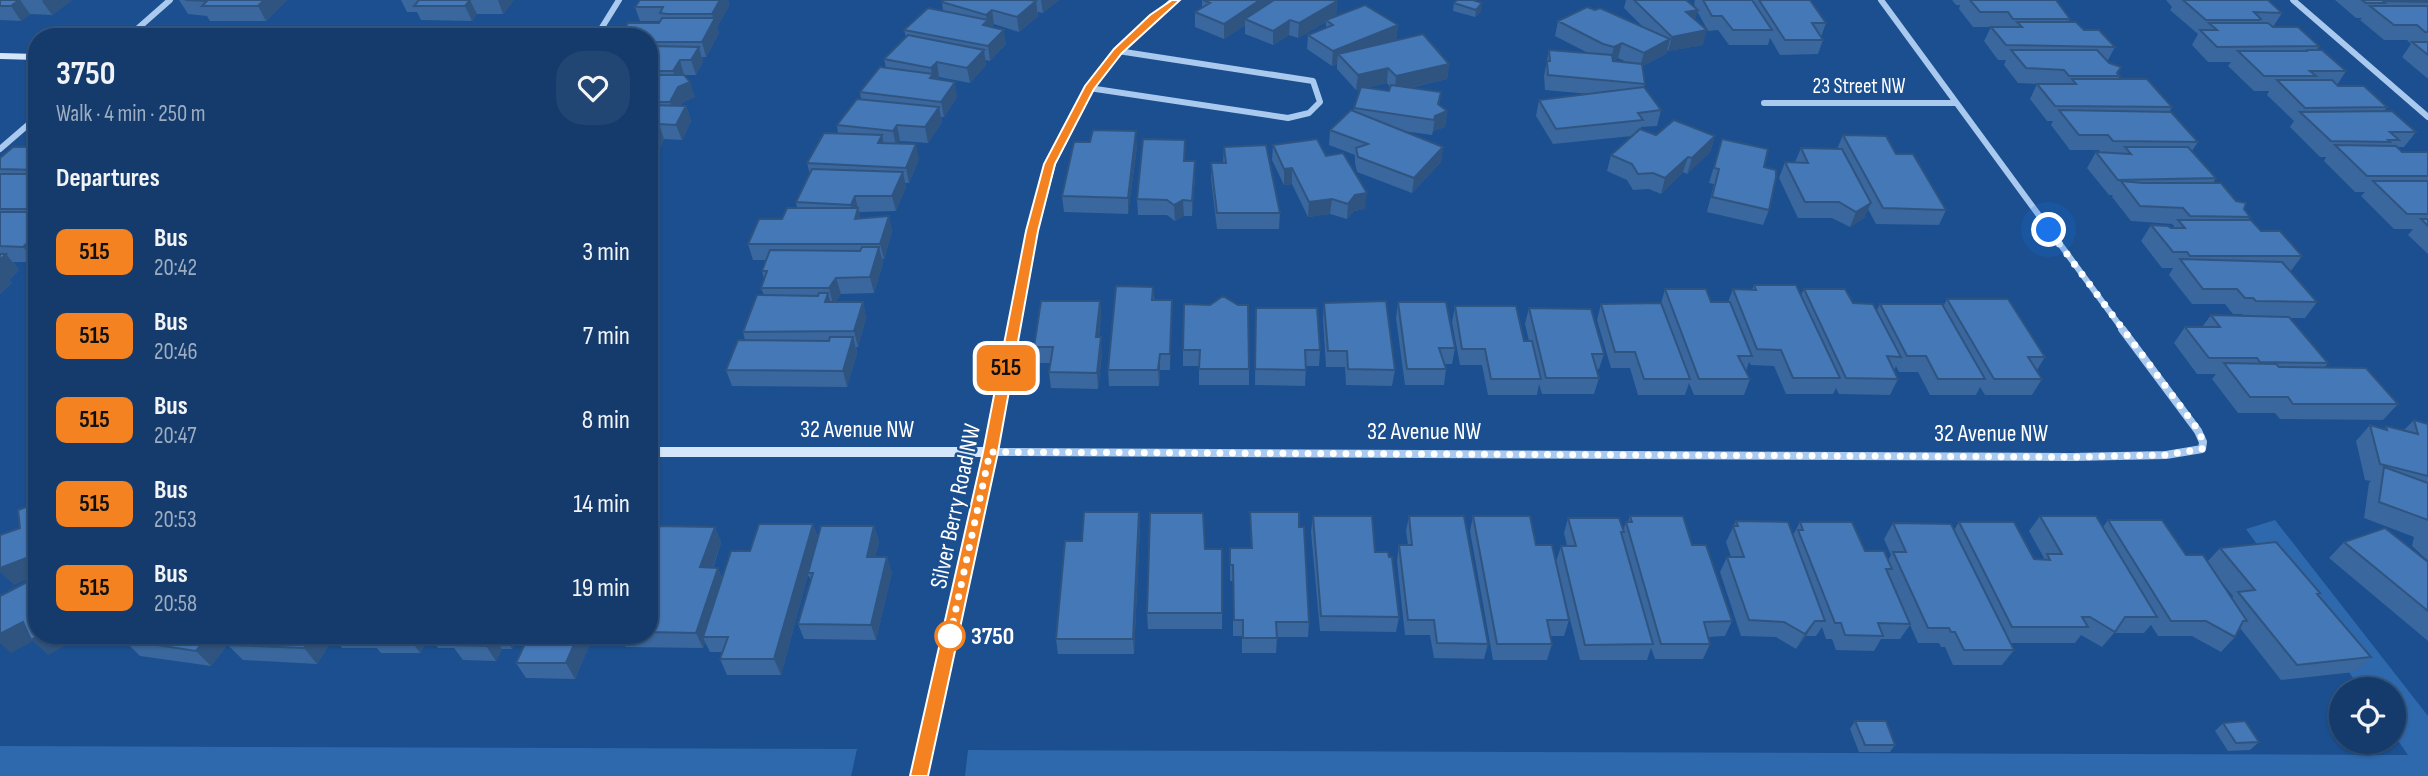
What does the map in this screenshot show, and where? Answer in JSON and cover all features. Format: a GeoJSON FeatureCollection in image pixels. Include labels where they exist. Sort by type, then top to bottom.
{"type":"FeatureCollection","features":[{"type":"Feature","properties":{"kind":"street"},"geometry":{"type":"LineString","coordinates":[[138,28],[170,0]]}},
{"type":"Feature","properties":{"kind":"street"},"geometry":{"type":"LineString","coordinates":[[602,28],[619,0]]}},
{"type":"Feature","properties":{"kind":"street","name":"Silver Berry Road NW"},"geometry":{"type":"LineString","coordinates":[[919,776],[990,452],[1032,231],[1050,164],[1089,88],[1118,51],[1175,0]]}},
{"type":"Feature","properties":{"kind":"street","name":"23 Street NW"},"geometry":{"type":"LineString","coordinates":[[1881,0],[1954,103],[2199,431],[2203,442],[2199,451]]}},
{"type":"Feature","properties":{"kind":"street"},"geometry":{"type":"LineString","coordinates":[[2293,0],[2428,117]]}},
{"type":"Feature","properties":{"kind":"street"},"geometry":{"type":"LineString","coordinates":[[1089,88],[1288,118],[1308,113],[1320,102],[1313,81],[1118,51]]}},
{"type":"Feature","properties":{"kind":"street"},"geometry":{"type":"LineString","coordinates":[[0,56],[28,57]]}},
{"type":"Feature","properties":{"kind":"street","name":"23 Street NW"},"geometry":{"type":"LineString","coordinates":[[1764,103],[1954,103]]}},
{"type":"Feature","properties":{"kind":"street"},"geometry":{"type":"LineString","coordinates":[[0,149],[28,125]]}},
{"type":"Feature","properties":{"kind":"street","name":"32 Avenue NW"},"geometry":{"type":"LineString","coordinates":[[658,452],[2072,457],[2166,455],[2199,451]]}},
{"type":"Feature","properties":{"kind":"shaded area"},"geometry":{"type":"Polygon","coordinates":[[[2275,520],[2398,677],[2352,677],[2246,529],[2275,520]]]}},
{"type":"Feature","properties":{"kind":"shaded area"},"geometry":{"type":"Polygon","coordinates":[[[2406,688],[2428,716],[2428,776],[965,776],[968,750],[2408,755],[2406,688]]]}},
{"type":"Feature","properties":{"kind":"shaded area"},"geometry":{"type":"Polygon","coordinates":[[[0,746],[857,749],[851,776],[0,776],[0,746]]]}},
{"type":"Feature","properties":{"kind":"building"},"geometry":{"type":"Polygon","coordinates":[[[0,0],[19,0],[11,6],[0,6],[0,0]]]}},
{"type":"Feature","properties":{"kind":"building"},"geometry":{"type":"Polygon","coordinates":[[[185,0],[264,0],[258,6],[202,6],[207,1],[185,0]]]}},
{"type":"Feature","properties":{"kind":"building"},"geometry":{"type":"Polygon","coordinates":[[[419,0],[470,0],[465,6],[414,6],[419,0]]]}},
{"type":"Feature","properties":{"kind":"building"},"geometry":{"type":"Polygon","coordinates":[[[640,0],[720,0],[712,14],[667,14],[660,13],[663,7],[635,7],[640,0]]]}},
{"type":"Feature","properties":{"kind":"building"},"geometry":{"type":"Polygon","coordinates":[[[1203,0],[1260,0],[1224,24],[1195,12],[1210,3],[1203,0]]]}},
{"type":"Feature","properties":{"kind":"building"},"geometry":{"type":"Polygon","coordinates":[[[1274,0],[1337,1],[1299,23],[1290,20],[1273,31],[1245,19],[1274,0]]]}},
{"type":"Feature","properties":{"kind":"building"},"geometry":{"type":"Polygon","coordinates":[[[1457,0],[1482,3],[1476,10],[1454,3],[1457,0]]]}},
{"type":"Feature","properties":{"kind":"building"},"geometry":{"type":"Polygon","coordinates":[[[1634,0],[1686,0],[1698,10],[1686,12],[1707,30],[1672,37],[1634,0]]]}},
{"type":"Feature","properties":{"kind":"building"},"geometry":{"type":"Polygon","coordinates":[[[1703,0],[1752,0],[1772,30],[1733,30],[1722,16],[1712,16],[1703,0]]]}},
{"type":"Feature","properties":{"kind":"building"},"geometry":{"type":"Polygon","coordinates":[[[1759,0],[1810,0],[1826,23],[1812,23],[1823,40],[1785,40],[1759,0]]]}},
{"type":"Feature","properties":{"kind":"building"},"geometry":{"type":"Polygon","coordinates":[[[1970,0],[2056,0],[2070,19],[2013,19],[2008,12],[1980,12],[1970,0]]]}},
{"type":"Feature","properties":{"kind":"building"},"geometry":{"type":"Polygon","coordinates":[[[2183,0],[2268,0],[2282,13],[2254,12],[2261,19],[2259,20],[2206,20],[2183,0]]]}},
{"type":"Feature","properties":{"kind":"building"},"geometry":{"type":"Polygon","coordinates":[[[2362,0],[2428,0],[2428,2],[2366,3],[2362,0]]]}},
{"type":"Feature","properties":{"kind":"building"},"geometry":{"type":"Polygon","coordinates":[[[1036,1],[1017,17],[992,10],[986,15],[942,2],[1036,1]]]}},
{"type":"Feature","properties":{"kind":"building"},"geometry":{"type":"Polygon","coordinates":[[[1365,5],[1398,25],[1333,51],[1308,35],[1333,25],[1326,20],[1365,5]]]}},
{"type":"Feature","properties":{"kind":"building"},"geometry":{"type":"Polygon","coordinates":[[[2370,6],[2428,6],[2428,32],[2417,25],[2394,25],[2370,6]]]}},
{"type":"Feature","properties":{"kind":"building"},"geometry":{"type":"Polygon","coordinates":[[[1587,7],[1595,10],[1600,8],[1670,39],[1644,53],[1622,43],[1614,47],[1603,44],[1558,21],[1587,7]]]}},
{"type":"Feature","properties":{"kind":"building"},"geometry":{"type":"Polygon","coordinates":[[[928,8],[988,20],[983,25],[1004,30],[988,46],[904,30],[928,8]]]}},
{"type":"Feature","properties":{"kind":"building"},"geometry":{"type":"Polygon","coordinates":[[[662,18],[715,18],[702,42],[658,42],[658,28],[625,28],[628,23],[659,23],[662,18]]]}},
{"type":"Feature","properties":{"kind":"building"},"geometry":{"type":"Polygon","coordinates":[[[2017,22],[2076,22],[2084,30],[2099,30],[2115,47],[2006,45],[1991,27],[2022,27],[2017,22]]]}},
{"type":"Feature","properties":{"kind":"building"},"geometry":{"type":"Polygon","coordinates":[[[2209,23],[2268,23],[2273,27],[2298,27],[2319,46],[2217,47],[2200,30],[2217,30],[2209,23]]]}},
{"type":"Feature","properties":{"kind":"building"},"geometry":{"type":"Polygon","coordinates":[[[1423,34],[1449,64],[1396,76],[1388,68],[1358,75],[1338,54],[1423,34]]]}},
{"type":"Feature","properties":{"kind":"building"},"geometry":{"type":"Polygon","coordinates":[[[908,35],[984,50],[967,68],[937,62],[931,68],[884,59],[908,35]]]}},
{"type":"Feature","properties":{"kind":"building"},"geometry":{"type":"Polygon","coordinates":[[[2412,42],[2428,42],[2428,55],[2412,42]]]}},
{"type":"Feature","properties":{"kind":"building"},"geometry":{"type":"Polygon","coordinates":[[[658,46],[699,47],[691,60],[680,60],[673,71],[658,71],[658,46]]]}},
{"type":"Feature","properties":{"kind":"building"},"geometry":{"type":"Polygon","coordinates":[[[1549,50],[1612,55],[1613,61],[1642,64],[1645,84],[1548,75],[1549,50]]]}},
{"type":"Feature","properties":{"kind":"building"},"geometry":{"type":"Polygon","coordinates":[[[2011,50],[2097,50],[2109,63],[2121,67],[2117,73],[2120,76],[2069,76],[2064,70],[2026,68],[2011,50]]]}},
{"type":"Feature","properties":{"kind":"building"},"geometry":{"type":"Polygon","coordinates":[[[2306,50],[2322,50],[2346,71],[2310,71],[2316,76],[2264,76],[2238,51],[2308,51],[2306,50]]]}},
{"type":"Feature","properties":{"kind":"building"},"geometry":{"type":"Polygon","coordinates":[[[880,67],[933,74],[930,78],[955,82],[941,102],[860,92],[880,67]]]}},
{"type":"Feature","properties":{"kind":"building"},"geometry":{"type":"Polygon","coordinates":[[[658,75],[684,75],[690,82],[678,87],[670,102],[658,102],[658,75]]]}},
{"type":"Feature","properties":{"kind":"building"},"geometry":{"type":"Polygon","coordinates":[[[2072,79],[2147,79],[2172,107],[2055,106],[2037,84],[2076,84],[2072,79]]]}},
{"type":"Feature","properties":{"kind":"building"},"geometry":{"type":"Polygon","coordinates":[[[2277,80],[2332,80],[2338,86],[2364,86],[2387,107],[2305,108],[2277,80]]]}},
{"type":"Feature","properties":{"kind":"building"},"geometry":{"type":"Polygon","coordinates":[[[1391,85],[1441,92],[1438,104],[1447,111],[1435,116],[1434,120],[1354,108],[1361,87],[1389,91],[1391,85]]]}},
{"type":"Feature","properties":{"kind":"building"},"geometry":{"type":"Polygon","coordinates":[[[1644,87],[1661,110],[1638,113],[1643,120],[1556,129],[1539,100],[1644,87]]]}},
{"type":"Feature","properties":{"kind":"building"},"geometry":{"type":"Polygon","coordinates":[[[857,99],[939,107],[925,127],[897,125],[893,131],[837,125],[857,99]]]}},
{"type":"Feature","properties":{"kind":"building"},"geometry":{"type":"Polygon","coordinates":[[[658,105],[686,106],[676,125],[659,124],[658,105]]]}},
{"type":"Feature","properties":{"kind":"building"},"geometry":{"type":"Polygon","coordinates":[[[1351,110],[1443,147],[1414,178],[1358,157],[1356,148],[1368,144],[1330,130],[1351,110]]]}},
{"type":"Feature","properties":{"kind":"building"},"geometry":{"type":"Polygon","coordinates":[[[2059,110],[2171,112],[2198,142],[2113,141],[2108,135],[2079,135],[2059,110]]]}},
{"type":"Feature","properties":{"kind":"building"},"geometry":{"type":"Polygon","coordinates":[[[2392,111],[2416,132],[2390,132],[2399,140],[2388,140],[2390,142],[2331,141],[2300,112],[2392,111]]]}},
{"type":"Feature","properties":{"kind":"building"},"geometry":{"type":"Polygon","coordinates":[[[1674,120],[1715,136],[1665,178],[1653,173],[1638,174],[1632,164],[1611,155],[1640,129],[1656,135],[1674,120]]]}},
{"type":"Feature","properties":{"kind":"building"},"geometry":{"type":"Polygon","coordinates":[[[1093,130],[1136,131],[1128,198],[1062,196],[1074,142],[1090,142],[1093,130]]]}},
{"type":"Feature","properties":{"kind":"building"},"geometry":{"type":"Polygon","coordinates":[[[824,133],[882,135],[878,143],[916,144],[906,168],[807,163],[824,133]]]}},
{"type":"Feature","properties":{"kind":"building"},"geometry":{"type":"Polygon","coordinates":[[[1843,135],[1886,136],[1896,154],[1913,154],[1946,210],[1883,208],[1843,135]]]}},
{"type":"Feature","properties":{"kind":"building"},"geometry":{"type":"Polygon","coordinates":[[[1143,139],[1185,140],[1184,161],[1195,161],[1192,201],[1183,200],[1174,205],[1167,200],[1137,199],[1143,139]]]}},
{"type":"Feature","properties":{"kind":"building"},"geometry":{"type":"Polygon","coordinates":[[[1317,139],[1326,156],[1343,153],[1367,193],[1355,195],[1348,204],[1332,199],[1309,202],[1292,168],[1284,169],[1273,145],[1317,139]]]}},
{"type":"Feature","properties":{"kind":"building"},"geometry":{"type":"Polygon","coordinates":[[[1722,139],[1768,149],[1764,167],[1776,170],[1769,210],[1712,197],[1719,169],[1714,168],[1722,139]]]}},
{"type":"Feature","properties":{"kind":"building"},"geometry":{"type":"Polygon","coordinates":[[[1266,145],[1280,213],[1217,213],[1211,163],[1226,163],[1224,147],[1266,145]]]}},
{"type":"Feature","properties":{"kind":"building"},"geometry":{"type":"Polygon","coordinates":[[[2335,145],[2396,146],[2402,152],[2428,152],[2428,176],[2367,176],[2335,145]]]}},
{"type":"Feature","properties":{"kind":"building"},"geometry":{"type":"Polygon","coordinates":[[[13,147],[28,147],[28,170],[0,169],[0,158],[13,147]]]}},
{"type":"Feature","properties":{"kind":"building"},"geometry":{"type":"Polygon","coordinates":[[[2125,147],[2188,147],[2216,178],[2118,180],[2096,152],[2131,154],[2125,147]]]}},
{"type":"Feature","properties":{"kind":"building"},"geometry":{"type":"Polygon","coordinates":[[[1801,148],[1842,149],[1871,203],[1856,212],[1839,202],[1805,202],[1785,162],[1808,163],[1801,148]]]}},
{"type":"Feature","properties":{"kind":"building"},"geometry":{"type":"Polygon","coordinates":[[[812,169],[903,172],[892,196],[855,196],[851,205],[796,202],[812,169]]]}},
{"type":"Feature","properties":{"kind":"building"},"geometry":{"type":"Polygon","coordinates":[[[0,174],[28,174],[28,209],[0,209],[0,174]]]}},
{"type":"Feature","properties":{"kind":"building"},"geometry":{"type":"Polygon","coordinates":[[[2121,181],[2221,183],[2236,201],[2246,203],[2244,209],[2250,217],[2190,216],[2183,208],[2140,206],[2121,181]]]}},
{"type":"Feature","properties":{"kind":"building"},"geometry":{"type":"Polygon","coordinates":[[[2373,181],[2428,181],[2428,214],[2407,214],[2373,181]]]}},
{"type":"Feature","properties":{"kind":"building"},"geometry":{"type":"Polygon","coordinates":[[[787,208],[858,208],[855,219],[889,216],[880,244],[748,244],[759,219],[782,219],[787,208]]]}},
{"type":"Feature","properties":{"kind":"building"},"geometry":{"type":"Polygon","coordinates":[[[0,212],[28,212],[28,242],[23,247],[0,246],[0,212]]]}},
{"type":"Feature","properties":{"kind":"building"},"geometry":{"type":"Polygon","coordinates":[[[2178,220],[2251,220],[2261,231],[2280,231],[2302,256],[2190,256],[2187,252],[2173,252],[2151,225],[2185,228],[2178,220]]]}},
{"type":"Feature","properties":{"kind":"building"},"geometry":{"type":"Polygon","coordinates":[[[862,247],[879,247],[870,277],[836,278],[829,288],[761,288],[767,271],[762,271],[770,250],[860,251],[862,247]]]}},
{"type":"Feature","properties":{"kind":"building"},"geometry":{"type":"Polygon","coordinates":[[[2180,259],[2282,262],[2317,302],[2256,301],[2253,298],[2245,298],[2237,289],[2203,289],[2180,259]]]}},
{"type":"Feature","properties":{"kind":"building"},"geometry":{"type":"Polygon","coordinates":[[[1754,285],[1796,285],[1840,378],[1793,378],[1781,350],[1757,349],[1733,289],[1756,290],[1754,285]]]}},
{"type":"Feature","properties":{"kind":"building"},"geometry":{"type":"Polygon","coordinates":[[[1116,286],[1153,287],[1152,300],[1172,300],[1170,354],[1160,354],[1158,370],[1108,370],[1116,286]]]}},
{"type":"Feature","properties":{"kind":"building"},"geometry":{"type":"Polygon","coordinates":[[[1665,289],[1706,289],[1711,302],[1730,302],[1752,356],[1738,356],[1750,379],[1699,379],[1665,289]]]}},
{"type":"Feature","properties":{"kind":"building"},"geometry":{"type":"Polygon","coordinates":[[[1804,289],[1845,289],[1853,303],[1873,304],[1901,357],[1887,356],[1898,379],[1846,378],[1804,289]]]}},
{"type":"Feature","properties":{"kind":"building"},"geometry":{"type":"Polygon","coordinates":[[[819,293],[828,293],[825,302],[863,302],[854,331],[743,332],[757,295],[818,296],[819,293]]]}},
{"type":"Feature","properties":{"kind":"building"},"geometry":{"type":"Polygon","coordinates":[[[1223,296],[1238,305],[1248,305],[1249,369],[1199,369],[1200,350],[1183,350],[1184,304],[1210,305],[1223,296]]]}},
{"type":"Feature","properties":{"kind":"building"},"geometry":{"type":"Polygon","coordinates":[[[1947,299],[2008,299],[2045,357],[2028,357],[2042,379],[1994,379],[1947,299]]]}},
{"type":"Feature","properties":{"kind":"building"},"geometry":{"type":"Polygon","coordinates":[[[1041,301],[1100,301],[1096,337],[1101,337],[1097,373],[1049,372],[1053,347],[1034,347],[1041,301]]]}},
{"type":"Feature","properties":{"kind":"building"},"geometry":{"type":"Polygon","coordinates":[[[1386,301],[1395,370],[1348,369],[1347,351],[1328,351],[1324,303],[1386,301]]]}},
{"type":"Feature","properties":{"kind":"building"},"geometry":{"type":"Polygon","coordinates":[[[1398,302],[1446,302],[1455,348],[1439,348],[1446,369],[1407,369],[1398,302]]]}},
{"type":"Feature","properties":{"kind":"building"},"geometry":{"type":"Polygon","coordinates":[[[1661,303],[1690,379],[1644,379],[1635,352],[1615,352],[1601,304],[1661,303]]]}},
{"type":"Feature","properties":{"kind":"building"},"geometry":{"type":"Polygon","coordinates":[[[1880,304],[1942,304],[1985,379],[1938,379],[1926,356],[1907,356],[1880,304]]]}},
{"type":"Feature","properties":{"kind":"building"},"geometry":{"type":"Polygon","coordinates":[[[1455,306],[1516,306],[1524,341],[1532,341],[1541,379],[1491,379],[1485,349],[1462,349],[1455,306]]]}},
{"type":"Feature","properties":{"kind":"building"},"geometry":{"type":"Polygon","coordinates":[[[1256,308],[1317,308],[1320,350],[1305,350],[1306,370],[1255,369],[1256,308]]]}},
{"type":"Feature","properties":{"kind":"building"},"geometry":{"type":"Polygon","coordinates":[[[1529,308],[1591,309],[1604,354],[1592,354],[1599,378],[1546,378],[1529,308]]]}},
{"type":"Feature","properties":{"kind":"building"},"geometry":{"type":"Polygon","coordinates":[[[2211,315],[2289,317],[2328,363],[2209,358],[2185,327],[2220,327],[2211,315]]]}},
{"type":"Feature","properties":{"kind":"building"},"geometry":{"type":"Polygon","coordinates":[[[830,337],[853,337],[843,371],[726,370],[738,340],[829,341],[830,337]]]}},
{"type":"Feature","properties":{"kind":"building"},"geometry":{"type":"Polygon","coordinates":[[[2224,363],[2366,368],[2398,404],[2293,404],[2288,397],[2250,397],[2224,363]]]}},
{"type":"Feature","properties":{"kind":"building"},"geometry":{"type":"Polygon","coordinates":[[[2414,420],[2428,424],[2428,476],[2380,464],[2370,425],[2418,434],[2414,420]]]}},
{"type":"Feature","properties":{"kind":"building"},"geometry":{"type":"Polygon","coordinates":[[[2384,467],[2428,483],[2428,520],[2379,502],[2384,467]]]}},
{"type":"Feature","properties":{"kind":"building"},"geometry":{"type":"Polygon","coordinates":[[[28,506],[28,557],[0,568],[0,535],[20,528],[18,510],[28,506]]]}},
{"type":"Feature","properties":{"kind":"building"},"geometry":{"type":"Polygon","coordinates":[[[1084,512],[1139,512],[1133,639],[1056,639],[1065,541],[1082,541],[1084,512]]]}},
{"type":"Feature","properties":{"kind":"building"},"geometry":{"type":"Polygon","coordinates":[[[1250,512],[1299,512],[1299,527],[1304,527],[1309,622],[1276,622],[1277,638],[1243,638],[1243,620],[1234,620],[1230,548],[1252,548],[1250,512]]]}},
{"type":"Feature","properties":{"kind":"building"},"geometry":{"type":"Polygon","coordinates":[[[1150,513],[1203,513],[1205,549],[1222,549],[1222,613],[1147,613],[1150,513]]]}},
{"type":"Feature","properties":{"kind":"building"},"geometry":{"type":"Polygon","coordinates":[[[1313,516],[1372,516],[1375,552],[1388,552],[1389,557],[1392,557],[1399,617],[1321,616],[1313,516]]]}},
{"type":"Feature","properties":{"kind":"building"},"geometry":{"type":"Polygon","coordinates":[[[1409,516],[1464,516],[1488,644],[1437,643],[1434,620],[1408,620],[1399,545],[1412,545],[1409,516]]]}},
{"type":"Feature","properties":{"kind":"building"},"geometry":{"type":"Polygon","coordinates":[[[1473,516],[1530,516],[1536,545],[1552,545],[1569,620],[1547,620],[1552,644],[1497,644],[1473,516]]]}},
{"type":"Feature","properties":{"kind":"building"},"geometry":{"type":"Polygon","coordinates":[[[1630,516],[1683,516],[1692,545],[1706,545],[1732,621],[1704,622],[1710,644],[1661,644],[1626,522],[1632,522],[1630,516]]]}},
{"type":"Feature","properties":{"kind":"building"},"geometry":{"type":"Polygon","coordinates":[[[2040,516],[2096,516],[2157,617],[2125,617],[2115,632],[2090,617],[2082,617],[2088,627],[2012,627],[1959,522],[2014,522],[2034,559],[2050,560],[2047,554],[2062,554],[2040,516]]]}},
{"type":"Feature","properties":{"kind":"building"},"geometry":{"type":"Polygon","coordinates":[[[1568,518],[1619,518],[1653,644],[1585,645],[1561,546],[1576,546],[1568,518]]]}},
{"type":"Feature","properties":{"kind":"building"},"geometry":{"type":"Polygon","coordinates":[[[2108,520],[2162,520],[2186,555],[2203,555],[2247,621],[2243,621],[2235,637],[2206,621],[2171,621],[2108,520]]]}},
{"type":"Feature","properties":{"kind":"building"},"geometry":{"type":"Polygon","coordinates":[[[1736,521],[1788,522],[1825,621],[1815,621],[1805,634],[1784,622],[1749,620],[1727,557],[1744,557],[1733,526],[1738,526],[1736,521]]]}},
{"type":"Feature","properties":{"kind":"building"},"geometry":{"type":"Polygon","coordinates":[[[1800,522],[1852,522],[1865,551],[1884,551],[1892,569],[1886,569],[1910,624],[1878,623],[1883,636],[1845,635],[1841,623],[1835,623],[1798,530],[1803,530],[1800,522]]]}},
{"type":"Feature","properties":{"kind":"building"},"geometry":{"type":"Polygon","coordinates":[[[1893,523],[1951,524],[2014,650],[1964,650],[1955,632],[1951,632],[1949,628],[1928,628],[1893,552],[1906,552],[1893,523]]]}},
{"type":"Feature","properties":{"kind":"building"},"geometry":{"type":"Polygon","coordinates":[[[759,524],[813,524],[774,659],[720,659],[728,637],[703,637],[731,551],[750,551],[759,524]]]}},
{"type":"Feature","properties":{"kind":"building"},"geometry":{"type":"Polygon","coordinates":[[[658,526],[715,527],[700,567],[718,568],[696,633],[658,632],[658,526]]]}},
{"type":"Feature","properties":{"kind":"building"},"geometry":{"type":"Polygon","coordinates":[[[821,526],[874,526],[867,557],[887,557],[871,625],[798,624],[813,573],[808,573],[821,526]]]}},
{"type":"Feature","properties":{"kind":"building"},"geometry":{"type":"Polygon","coordinates":[[[2385,528],[2428,562],[2428,611],[2344,542],[2385,528]]]}},
{"type":"Feature","properties":{"kind":"building"},"geometry":{"type":"Polygon","coordinates":[[[2276,542],[2371,657],[2297,665],[2238,592],[2255,590],[2220,548],[2276,542]]]}},
{"type":"Feature","properties":{"kind":"building"},"geometry":{"type":"Polygon","coordinates":[[[28,582],[28,633],[23,622],[0,634],[0,596],[28,582]]]}},
{"type":"Feature","properties":{"kind":"building"},"geometry":{"type":"Polygon","coordinates":[[[150,644],[202,644],[196,651],[150,644]]]}},
{"type":"Feature","properties":{"kind":"building"},"geometry":{"type":"Polygon","coordinates":[[[229,644],[306,644],[304,648],[229,644]]]}},
{"type":"Feature","properties":{"kind":"building"},"geometry":{"type":"Polygon","coordinates":[[[452,644],[487,644],[486,646],[452,644]]]}},
{"type":"Feature","properties":{"kind":"building"},"geometry":{"type":"Polygon","coordinates":[[[525,644],[574,644],[566,663],[516,663],[525,644]]]}},
{"type":"Feature","properties":{"kind":"building"},"geometry":{"type":"Polygon","coordinates":[[[1855,721],[1886,721],[1895,745],[1865,745],[1855,721]]]}},
{"type":"Feature","properties":{"kind":"building"},"geometry":{"type":"Polygon","coordinates":[[[2245,721],[2259,742],[2236,743],[2223,723],[2245,721]]]}},
{"type":"Feature","properties":{"kind":"bus line","name":"515"},"geometry":{"type":"LineString","coordinates":[[919,776],[990,452],[1032,231],[1050,164],[1089,88],[1118,51],[1175,0]]}},
{"type":"Feature","properties":{"kind":"place","name":"3750"},"geometry":{"type":"Point","coordinates":[950,636]}},
{"type":"Feature","properties":{"kind":"route"},"geometry":{"type":"LineString","coordinates":[[950,636],[949,641],[990,452],[2072,457],[2166,455],[2202,449],[2203,442],[2199,431],[2049,230]]}}]}
